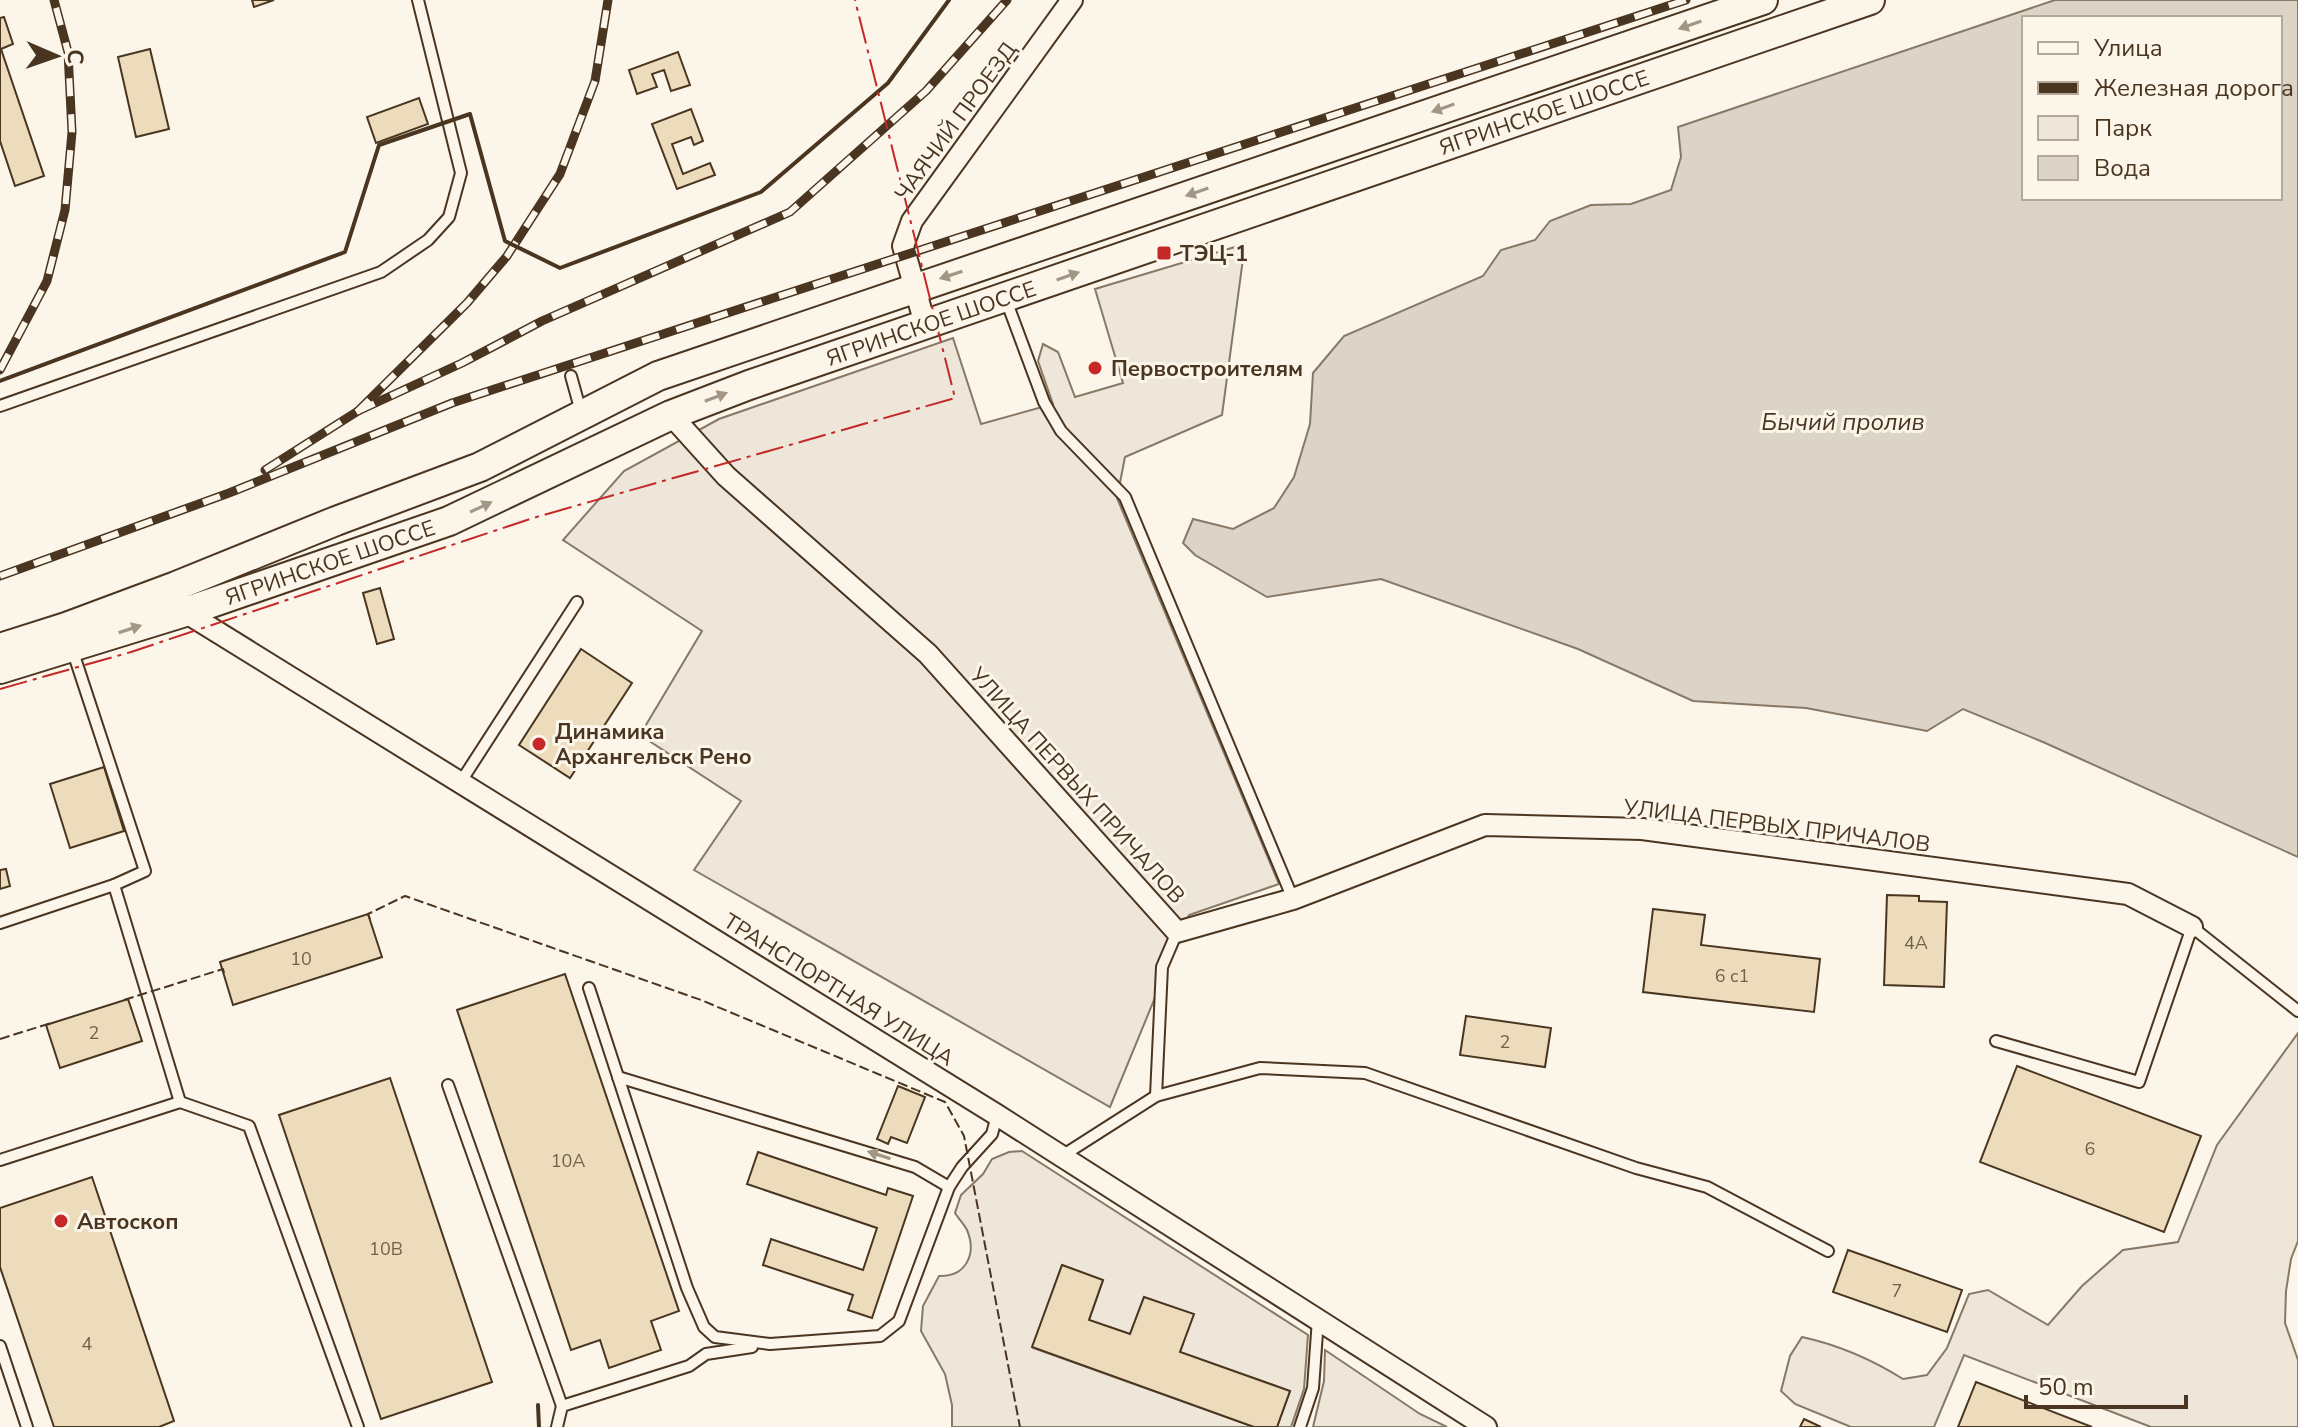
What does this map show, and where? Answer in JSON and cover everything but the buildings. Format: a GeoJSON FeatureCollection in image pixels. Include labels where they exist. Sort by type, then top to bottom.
{"type":"FeatureCollection","features":[{"type":"Feature","properties":{"kind":"main road","name":"ЯГРИНСКОЕ ШОССЕ"},"geometry":{"type":"LineString","coordinates":[[180,599],[336,521],[480,467],[658,376],[1763,0]]}},
{"type":"Feature","properties":{"kind":"main road","name":"ЯГРИНСКОЕ ШОССЕ"},"geometry":{"type":"LineString","coordinates":[[0,664],[180,599],[449,521],[671,415],[925,324],[1870,0]]}},
{"type":"Feature","properties":{"kind":"street","name":"ЧАЯЧИЙ ПРОЕЗД"},"geometry":{"type":"LineString","coordinates":[[925,324],[903,246],[912,221],[1072,0]]}},
{"type":"Feature","properties":{"kind":"street","name":"УЛИЦА ПЕРВЫХ ПРИЧАЛОВ"},"geometry":{"type":"LineString","coordinates":[[671,415],[726,476],[928,654],[1177,932],[1293,899],[1485,825],[1642,829],[2128,894],[2192,927]]}},
{"type":"Feature","properties":{"kind":"street","name":"ТРАНСПОРТНАЯ УЛИЦА"},"geometry":{"type":"LineString","coordinates":[[180,599],[460,783],[997,1115],[1486,1427]]}},
{"type":"Feature","properties":{"kind":"lane"},"geometry":{"type":"LineString","coordinates":[[0,406],[381,272],[428,240],[449,217],[461,173],[418,0]]}},
{"type":"Feature","properties":{"kind":"lane"},"geometry":{"type":"LineString","coordinates":[[1005,297],[1044,402],[1061,431],[1125,497],[1293,899]]}},
{"type":"Feature","properties":{"kind":"lane"},"geometry":{"type":"LineString","coordinates":[[571,376],[582,415]]}},
{"type":"Feature","properties":{"kind":"lane"},"geometry":{"type":"LineString","coordinates":[[460,783],[577,602]]}},
{"type":"Feature","properties":{"kind":"lane"},"geometry":{"type":"LineString","coordinates":[[0,921],[114,885],[145,871],[69,638]]}},
{"type":"Feature","properties":{"kind":"lane"},"geometry":{"type":"LineString","coordinates":[[114,885],[180,1102]]}},
{"type":"Feature","properties":{"kind":"lane"},"geometry":{"type":"LineString","coordinates":[[1996,1041],[2139,1082],[2192,927],[2298,1011]]}},
{"type":"Feature","properties":{"kind":"lane"},"geometry":{"type":"LineString","coordinates":[[1156,1096],[1162,967],[1177,932]]}},
{"type":"Feature","properties":{"kind":"lane"},"geometry":{"type":"LineString","coordinates":[[589,988],[687,1288],[704,1327],[715,1337],[770,1344]]}},
{"type":"Feature","properties":{"kind":"lane"},"geometry":{"type":"LineString","coordinates":[[1061,1157],[1156,1096],[1260,1068],[1365,1073],[1636,1168],[1707,1187],[1828,1251]]}},
{"type":"Feature","properties":{"kind":"lane"},"geometry":{"type":"LineString","coordinates":[[618,1077],[889,1158],[915,1167],[949,1187]]}},
{"type":"Feature","properties":{"kind":"lane"},"geometry":{"type":"LineString","coordinates":[[448,1085],[562,1406],[557,1427]]}},
{"type":"Feature","properties":{"kind":"lane"},"geometry":{"type":"LineString","coordinates":[[0,1160],[180,1102],[249,1126],[358,1427]]}},
{"type":"Feature","properties":{"kind":"lane"},"geometry":{"type":"LineString","coordinates":[[562,1406],[689,1366],[706,1354],[770,1344],[869,1338],[893,1328],[905,1307],[949,1187],[962,1167],[992,1134],[997,1115]]}},
{"type":"Feature","properties":{"kind":"lane"},"geometry":{"type":"LineString","coordinates":[[1300,1427],[1313,1388],[1318,1319]]}},
{"type":"Feature","properties":{"kind":"lane"},"geometry":{"type":"LineString","coordinates":[[0,1346],[27,1427]]}},
{"type":"Feature","properties":{"kind":"green space"},"geometry":{"type":"Polygon","coordinates":[[[1245,244],[1222,415],[1125,457],[1117,498],[1279,884],[1189,915],[1110,1107],[694,870],[741,801],[640,735],[702,631],[563,540],[624,471],[719,419],[953,338],[981,424],[1053,404],[1038,361],[1043,344],[1058,352],[1075,397],[1123,383],[1095,289],[1245,244]]]}},
{"type":"Feature","properties":{"kind":"green space"},"geometry":{"type":"Polygon","coordinates":[[[2298,1033],[2298,1241],[2291,1259],[2285,1323],[2298,1360],[2298,1427],[2151,1427],[1964,1355],[1934,1427],[1851,1427],[1795,1404],[1781,1391],[1790,1356],[1802,1337],[1854,1354],[1903,1379],[1927,1375],[1947,1348],[1969,1294],[1988,1290],[2048,1325],[2082,1286],[2123,1250],[2178,1242],[2217,1145],[2298,1033]]]}},
{"type":"Feature","properties":{"kind":"green space"},"geometry":{"type":"Polygon","coordinates":[[[1022,1151],[1308,1335],[1304,1389],[1291,1427],[1277,1427],[1290,1391],[1180,1352],[1193,1314],[1144,1297],[1130,1334],[1089,1320],[1103,1280],[1062,1265],[1033,1348],[1254,1427],[952,1427],[952,1405],[945,1374],[921,1331],[923,1306],[939,1276],[956,1273],[970,1255],[967,1230],[955,1213],[961,1195],[983,1174],[992,1159],[1022,1151]]]}},
{"type":"Feature","properties":{"kind":"green space"},"geometry":{"type":"Polygon","coordinates":[[[1325,1350],[1420,1414],[1447,1427],[1313,1427],[1324,1381],[1325,1350]]]}},
{"type":"Feature","properties":{"kind":"water","name":"Бычий пролив"},"geometry":{"type":"Polygon","coordinates":[[[2055,0],[2298,0],[2298,857],[1963,709],[1927,731],[1806,708],[1693,701],[1578,649],[1381,579],[1267,597],[1195,555],[1183,543],[1193,519],[1233,529],[1274,508],[1294,477],[1310,424],[1313,373],[1344,336],[1483,276],[1501,250],[1535,240],[1550,221],[1591,205],[1631,204],[1671,190],[1681,157],[1678,127],[2055,0]]]}},
{"type":"Feature","properties":{"kind":"railway"},"geometry":{"type":"LineString","coordinates":[[0,370],[47,281],[65,210],[72,132],[68,52],[54,0]]}},
{"type":"Feature","properties":{"kind":"railway"},"geometry":{"type":"LineString","coordinates":[[265,470],[358,411],[467,303],[507,256],[560,174],[595,81],[608,0]]}},
{"type":"Feature","properties":{"kind":"railway"},"geometry":{"type":"LineString","coordinates":[[358,411],[462,363],[542,321],[790,212],[926,91],[1007,0]]}},
{"type":"Feature","properties":{"kind":"railway"},"geometry":{"type":"LineString","coordinates":[[0,576],[229,493],[452,403],[1686,0]]}},
{"type":"Feature","properties":{"kind":"fence"},"geometry":{"type":"LineString","coordinates":[[370,919],[368,914],[405,896],[701,1000],[945,1102],[964,1136],[1020,1427]]}},
{"type":"Feature","properties":{"kind":"fence"},"geometry":{"type":"LineString","coordinates":[[124,1000],[223,969],[224,973]]}},
{"type":"Feature","properties":{"kind":"fence"},"geometry":{"type":"LineString","coordinates":[[0,1039],[51,1023]]}},
{"type":"Feature","properties":{"kind":"wall"},"geometry":{"type":"LineString","coordinates":[[0,381],[345,252],[379,145],[470,114],[505,241],[560,268],[761,192],[888,83],[949,0]]}},
{"type":"Feature","properties":{"kind":"wall"},"geometry":{"type":"LineString","coordinates":[[538,1405],[539,1427]]}},
{"type":"Feature","properties":{"kind":"power"},"geometry":{"type":"LineString","coordinates":[[0,689],[131,652],[533,518],[955,398],[855,0]]}},
{"type":"Feature","properties":{"kind":"place","name":"ТЭЦ-1"},"geometry":{"type":"Point","coordinates":[1164,253]}},
{"type":"Feature","properties":{"kind":"place","name":"Первостроителям"},"geometry":{"type":"Point","coordinates":[1095,368]}},
{"type":"Feature","properties":{"kind":"place","name":"Динамика Архангельск Рено"},"geometry":{"type":"Point","coordinates":[539,744]}},
{"type":"Feature","properties":{"kind":"place","name":"Автоскоп"},"geometry":{"type":"Point","coordinates":[61,1221]}}]}
